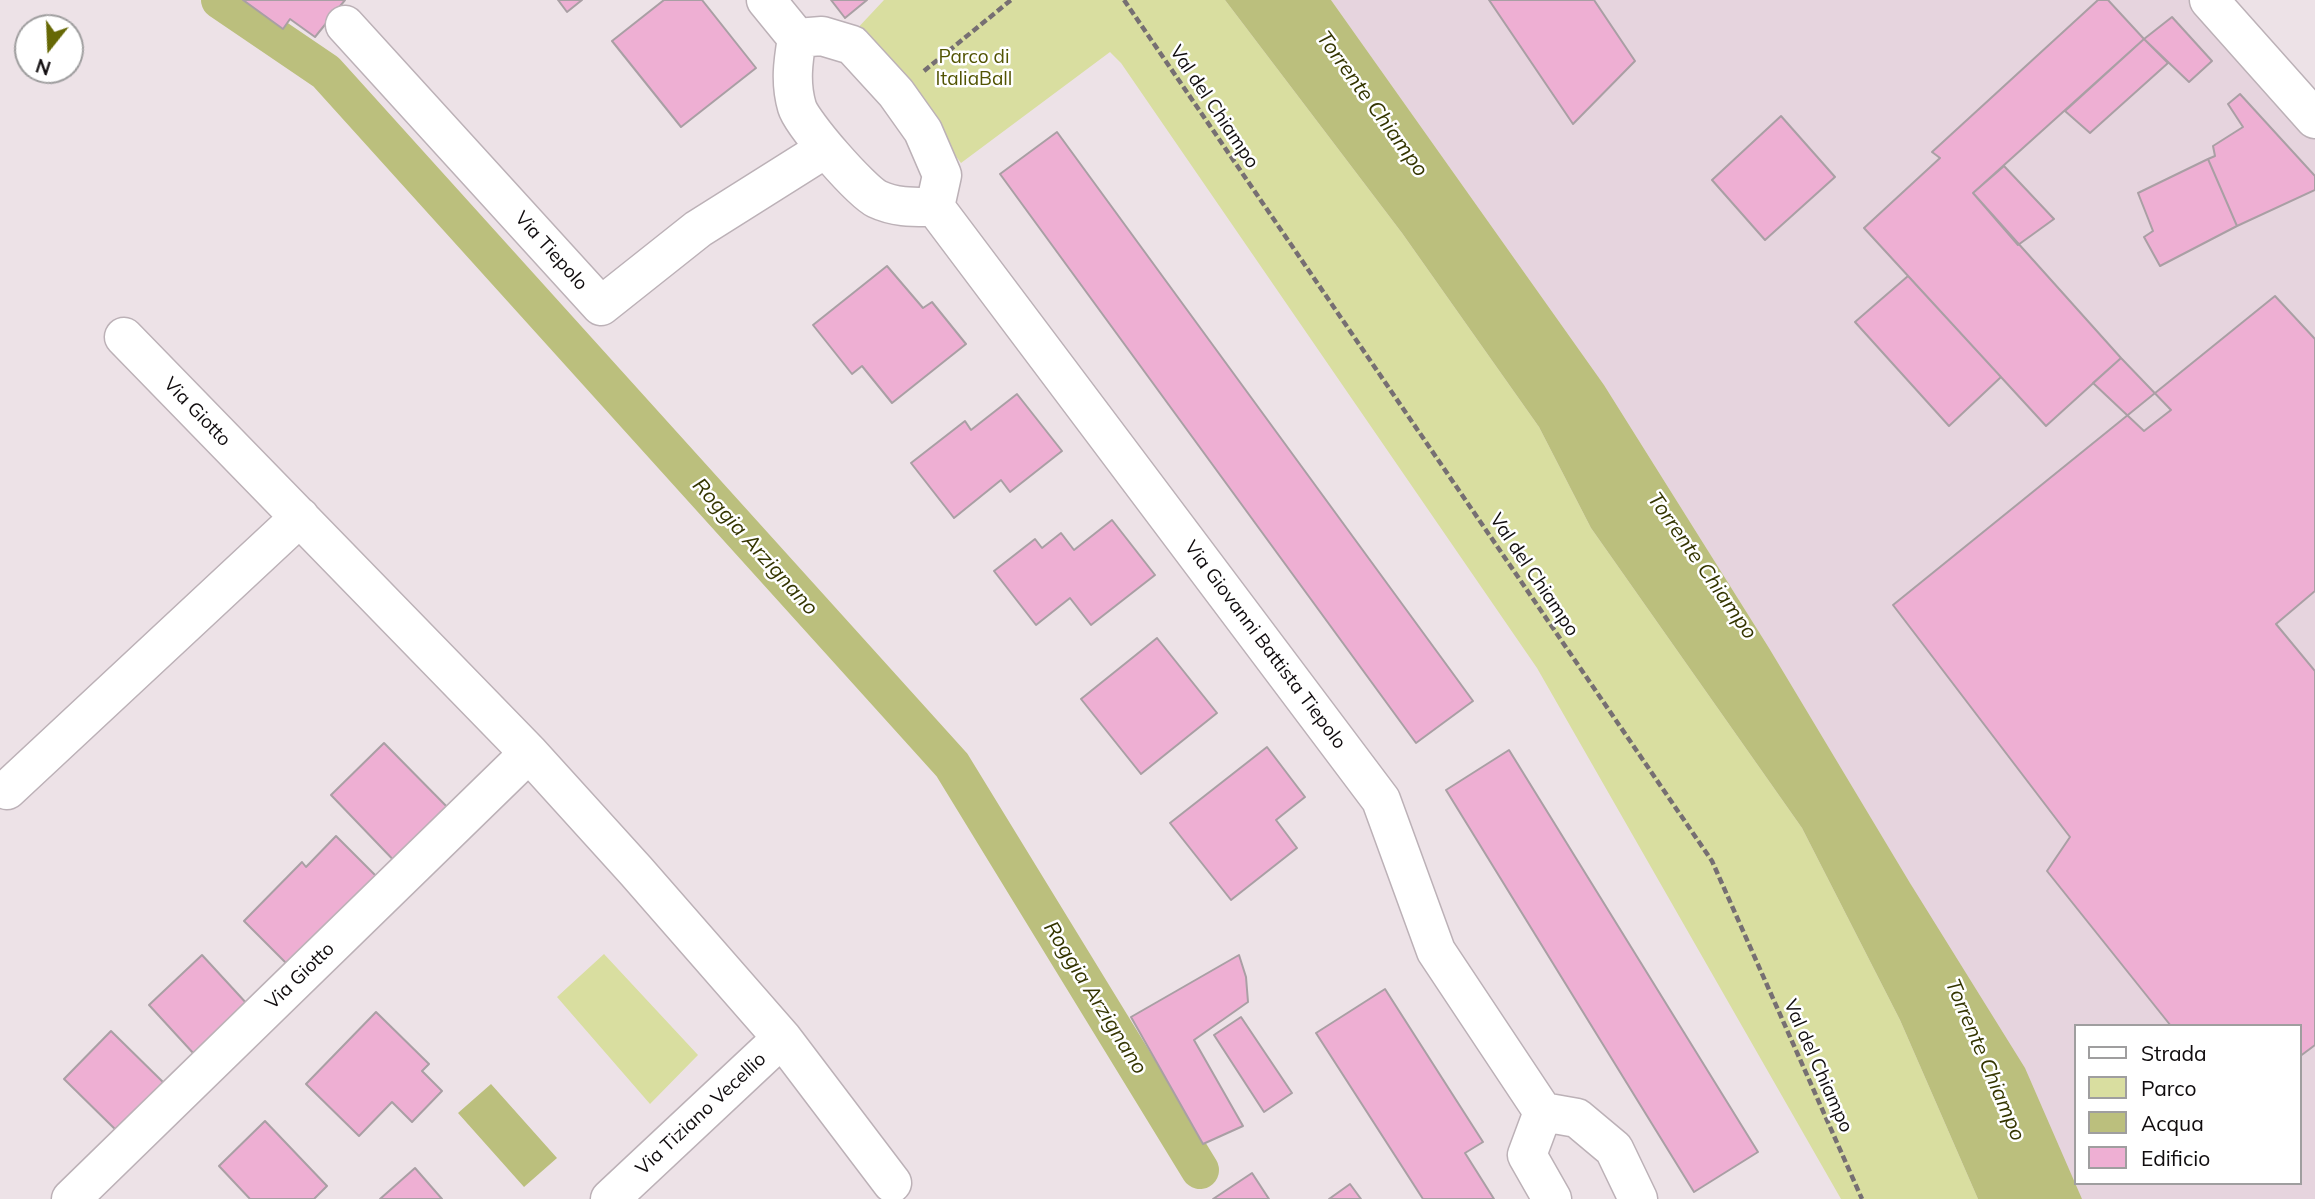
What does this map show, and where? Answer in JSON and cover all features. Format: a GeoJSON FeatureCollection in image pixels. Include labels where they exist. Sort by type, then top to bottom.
{"type":"FeatureCollection","features":[{"type":"Feature","properties":{"kind":"street"},"geometry":{"type":"LineString","coordinates":[[766,0],[797,38],[791,73],[797,110],[825,149],[876,198],[902,207],[935,207],[942,175],[923,131],[896,93],[852,45],[822,36],[797,38]]}},
{"type":"Feature","properties":{"kind":"street"},"geometry":{"type":"LineString","coordinates":[[2209,0],[2315,120]]}},
{"type":"Feature","properties":{"kind":"street","name":"Via Tiepolo"},"geometry":{"type":"LineString","coordinates":[[345,25],[601,306],[698,229],[825,149]]}},
{"type":"Feature","properties":{"kind":"street","name":"Via Giovanni Battista Tiepolo"},"geometry":{"type":"LineString","coordinates":[[935,207],[1381,800],[1436,951],[1543,1112]]}},
{"type":"Feature","properties":{"kind":"street","name":"Via Giotto"},"geometry":{"type":"LineString","coordinates":[[124,337],[529,753],[782,1038]]}},
{"type":"Feature","properties":{"kind":"street"},"geometry":{"type":"LineString","coordinates":[[7,790],[300,517]]}},
{"type":"Feature","properties":{"kind":"street","name":"Via Giotto"},"geometry":{"type":"LineString","coordinates":[[71,1199],[529,753]]}},
{"type":"Feature","properties":{"kind":"street","name":"Via Tiziano Vecellio"},"geometry":{"type":"LineString","coordinates":[[610,1199],[782,1038],[892,1184]]}},
{"type":"Feature","properties":{"kind":"street"},"geometry":{"type":"LineString","coordinates":[[1552,1199],[1527,1155],[1543,1112],[1577,1118],[1614,1149],[1638,1199]]}},
{"type":"Feature","properties":{"kind":"path"},"geometry":{"type":"LineString","coordinates":[[896,93],[1011,0]]}},
{"type":"Feature","properties":{"kind":"path","name":"Val del Chiampo"},"geometry":{"type":"LineString","coordinates":[[1124,0],[1712,861],[1862,1199]]}},
{"type":"Feature","properties":{"kind":"shaded area"},"geometry":{"type":"Polygon","coordinates":[[[1331,0],[2209,0],[2315,119],[2315,1199],[2071,1199],[1910,883],[1769,648],[1604,385],[1331,0]]]}},
{"type":"Feature","properties":{"kind":"green space","name":"Parco di ItaliaBall"},"geometry":{"type":"Polygon","coordinates":[[[884,0],[1225,0],[1402,233],[1539,427],[1591,528],[1802,828],[1900,1020],[1978,1199],[1841,1199],[1537,668],[1121,63],[1110,52],[961,163],[867,40],[854,32],[884,0]]]}},
{"type":"Feature","properties":{"kind":"green space"},"geometry":{"type":"Polygon","coordinates":[[[604,954],[698,1055],[650,1104],[557,997],[604,954]]]}},
{"type":"Feature","properties":{"kind":"water","name":"Torrente Chiampo"},"geometry":{"type":"Polygon","coordinates":[[[1225,0],[1331,0],[1604,385],[1769,648],[2025,1068],[2082,1199],[1978,1199],[1900,1020],[1802,828],[1591,528],[1539,427],[1402,233],[1225,0]]]}},
{"type":"Feature","properties":{"kind":"water"},"geometry":{"type":"Polygon","coordinates":[[[491,1084],[557,1158],[524,1187],[458,1113],[491,1084]]]}},
{"type":"Feature","properties":{"kind":"building"},"geometry":{"type":"Polygon","coordinates":[[[243,0],[345,0],[315,37],[290,19],[283,29],[243,0]]]}},
{"type":"Feature","properties":{"kind":"building"},"geometry":{"type":"Polygon","coordinates":[[[558,0],[582,0],[567,12],[558,0]]]}},
{"type":"Feature","properties":{"kind":"building"},"geometry":{"type":"Polygon","coordinates":[[[664,0],[702,0],[756,68],[681,127],[612,41],[664,0]]]}},
{"type":"Feature","properties":{"kind":"building"},"geometry":{"type":"Polygon","coordinates":[[[831,0],[867,0],[845,18],[831,0]]]}},
{"type":"Feature","properties":{"kind":"building"},"geometry":{"type":"Polygon","coordinates":[[[1489,0],[1594,0],[1635,61],[1573,124],[1489,0]]]}},
{"type":"Feature","properties":{"kind":"building"},"geometry":{"type":"Polygon","coordinates":[[[2098,0],[2108,0],[2144,39],[1973,193],[2121,358],[2046,426],[1864,228],[1940,158],[1932,152],[2098,0]]]}},
{"type":"Feature","properties":{"kind":"building"},"geometry":{"type":"Polygon","coordinates":[[[2172,17],[2212,61],[2189,82],[2144,39],[2172,17]]]}},
{"type":"Feature","properties":{"kind":"building"},"geometry":{"type":"Polygon","coordinates":[[[2144,39],[2168,63],[2090,133],[2065,111],[2144,39]]]}},
{"type":"Feature","properties":{"kind":"building"},"geometry":{"type":"Polygon","coordinates":[[[2240,94],[2315,176],[2315,190],[2237,226],[2208,159],[2215,156],[2213,146],[2243,127],[2228,104],[2240,94]]]}},
{"type":"Feature","properties":{"kind":"building"},"geometry":{"type":"Polygon","coordinates":[[[1781,116],[1835,177],[1765,240],[1712,180],[1781,116]]]}},
{"type":"Feature","properties":{"kind":"building"},"geometry":{"type":"Polygon","coordinates":[[[1057,132],[1473,701],[1416,743],[1000,174],[1057,132]]]}},
{"type":"Feature","properties":{"kind":"building"},"geometry":{"type":"Polygon","coordinates":[[[2208,159],[2237,226],[2160,266],[2144,237],[2153,231],[2138,193],[2208,159]]]}},
{"type":"Feature","properties":{"kind":"building"},"geometry":{"type":"Polygon","coordinates":[[[2004,166],[2054,219],[2018,245],[1973,193],[2004,166]]]}},
{"type":"Feature","properties":{"kind":"building"},"geometry":{"type":"Polygon","coordinates":[[[887,266],[923,308],[932,302],[966,344],[892,403],[862,366],[852,374],[813,325],[887,266]]]}},
{"type":"Feature","properties":{"kind":"building"},"geometry":{"type":"Polygon","coordinates":[[[1908,276],[2001,377],[1949,426],[1855,322],[1908,276]]]}},
{"type":"Feature","properties":{"kind":"building"},"geometry":{"type":"Polygon","coordinates":[[[2275,296],[2315,339],[2315,591],[2276,624],[2315,671],[2315,1045],[2301,1056],[2301,1024],[2169,1024],[2047,871],[2070,837],[1893,605],[2275,296]]]}},
{"type":"Feature","properties":{"kind":"building"},"geometry":{"type":"Polygon","coordinates":[[[2121,358],[2171,410],[2144,431],[2093,383],[2121,358]]]}},
{"type":"Feature","properties":{"kind":"building"},"geometry":{"type":"Polygon","coordinates":[[[1017,394],[1062,451],[1010,492],[1001,480],[954,518],[911,463],[965,421],[971,430],[1017,394]]]}},
{"type":"Feature","properties":{"kind":"building"},"geometry":{"type":"Polygon","coordinates":[[[1112,520],[1155,575],[1091,625],[1070,598],[1036,625],[994,571],[1035,539],[1042,548],[1061,533],[1074,550],[1112,520]]]}},
{"type":"Feature","properties":{"kind":"building"},"geometry":{"type":"Polygon","coordinates":[[[1157,638],[1217,713],[1141,774],[1081,699],[1157,638]]]}},
{"type":"Feature","properties":{"kind":"building"},"geometry":{"type":"Polygon","coordinates":[[[384,743],[457,817],[403,870],[331,795],[384,743]]]}},
{"type":"Feature","properties":{"kind":"building"},"geometry":{"type":"Polygon","coordinates":[[[1267,747],[1305,797],[1276,820],[1297,848],[1231,900],[1170,823],[1267,747]]]}},
{"type":"Feature","properties":{"kind":"building"},"geometry":{"type":"Polygon","coordinates":[[[1509,750],[1758,1152],[1694,1192],[1446,790],[1509,750]]]}},
{"type":"Feature","properties":{"kind":"building"},"geometry":{"type":"Polygon","coordinates":[[[336,836],[377,877],[289,966],[244,921],[302,862],[306,867],[336,836]]]}},
{"type":"Feature","properties":{"kind":"building"},"geometry":{"type":"Polygon","coordinates":[[[202,955],[248,1005],[194,1054],[149,1005],[202,955]]]}},
{"type":"Feature","properties":{"kind":"building"},"geometry":{"type":"Polygon","coordinates":[[[1239,955],[1246,977],[1248,1002],[1194,1040],[1243,1126],[1203,1144],[1131,1017],[1239,955]]]}},
{"type":"Feature","properties":{"kind":"building"},"geometry":{"type":"Polygon","coordinates":[[[1385,989],[1483,1142],[1465,1153],[1494,1199],[1423,1199],[1316,1033],[1385,989]]]}},
{"type":"Feature","properties":{"kind":"building"},"geometry":{"type":"Polygon","coordinates":[[[376,1012],[429,1064],[422,1071],[442,1091],[412,1122],[392,1102],[359,1136],[306,1084],[376,1012]]]}},
{"type":"Feature","properties":{"kind":"building"},"geometry":{"type":"Polygon","coordinates":[[[1241,1017],[1292,1093],[1264,1112],[1214,1035],[1241,1017]]]}},
{"type":"Feature","properties":{"kind":"building"},"geometry":{"type":"Polygon","coordinates":[[[111,1031],[167,1086],[120,1134],[64,1079],[111,1031]]]}},
{"type":"Feature","properties":{"kind":"building"},"geometry":{"type":"Polygon","coordinates":[[[265,1121],[327,1186],[314,1199],[250,1199],[219,1166],[265,1121]]]}},
{"type":"Feature","properties":{"kind":"building"},"geometry":{"type":"Polygon","coordinates":[[[415,1168],[442,1199],[380,1199],[415,1168]]]}},
{"type":"Feature","properties":{"kind":"building"},"geometry":{"type":"Polygon","coordinates":[[[1252,1173],[1269,1199],[1213,1199],[1252,1173]]]}},
{"type":"Feature","properties":{"kind":"building"},"geometry":{"type":"Polygon","coordinates":[[[1350,1184],[1361,1199],[1329,1199],[1350,1184]]]}},
{"type":"Feature","properties":{"kind":"waterway","name":"Roggia Arzignano"},"geometry":{"type":"LineString","coordinates":[[220,0],[326,72],[952,765],[1200,1170]]}}]}
